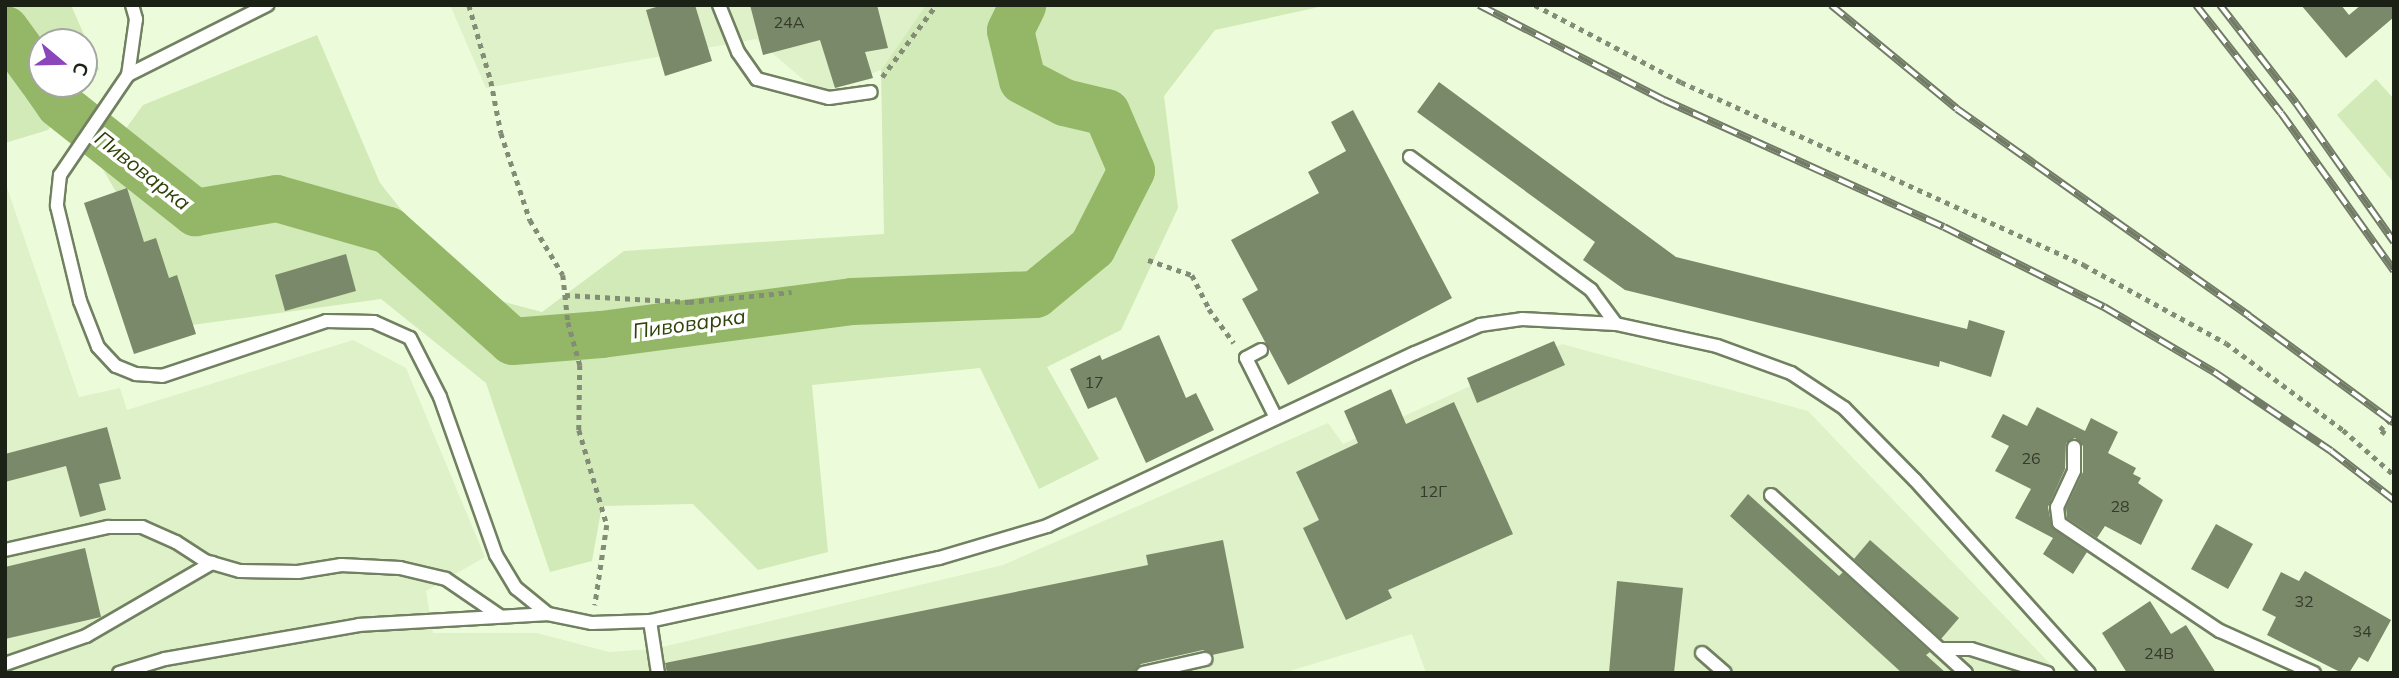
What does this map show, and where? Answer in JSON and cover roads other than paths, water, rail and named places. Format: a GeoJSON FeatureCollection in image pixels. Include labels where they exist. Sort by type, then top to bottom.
{"type":"FeatureCollection","features":[{"type":"Feature","properties":{"kind":"lane"},"geometry":{"type":"LineString","coordinates":[[132,5],[136,19],[128,75],[60,175],[57,206],[80,301],[98,347],[116,366],[136,374],[162,376],[326,321],[374,322],[410,338],[440,397],[496,555],[516,588],[548,614]]}},
{"type":"Feature","properties":{"kind":"lane"},"geometry":{"type":"LineString","coordinates":[[128,75],[267,5]]}},
{"type":"Feature","properties":{"kind":"lane"},"geometry":{"type":"LineString","coordinates":[[719,5],[738,52],[757,79],[829,98],[871,92]]}},
{"type":"Feature","properties":{"kind":"lane"},"geometry":{"type":"LineString","coordinates":[[1410,157],[1591,290],[1616,324]]}},
{"type":"Feature","properties":{"kind":"lane"},"geometry":{"type":"LineString","coordinates":[[119,673],[165,659],[359,625],[548,614],[592,623],[650,621],[939,558],[1046,527],[1480,325],[1522,319],[1616,324],[1717,346],[1791,373],[1844,408],[1915,480],[2089,673]]}},
{"type":"Feature","properties":{"kind":"lane"},"geometry":{"type":"LineString","coordinates":[[1261,350],[1245,358],[1276,418]]}},
{"type":"Feature","properties":{"kind":"lane"},"geometry":{"type":"LineString","coordinates":[[2074,447],[2074,471],[2057,507],[2059,523],[2220,631],[2314,673]]}},
{"type":"Feature","properties":{"kind":"lane"},"geometry":{"type":"LineString","coordinates":[[1771,495],[1966,673]]}},
{"type":"Feature","properties":{"kind":"lane"},"geometry":{"type":"LineString","coordinates":[[5,551],[108,527],[142,527],[212,563],[240,571],[298,572],[341,565],[400,568],[446,579],[500,616]]}},
{"type":"Feature","properties":{"kind":"lane"},"geometry":{"type":"LineString","coordinates":[[5,664],[86,636],[212,563]]}},
{"type":"Feature","properties":{"kind":"lane"},"geometry":{"type":"LineString","coordinates":[[650,621],[658,673]]}},
{"type":"Feature","properties":{"kind":"lane"},"geometry":{"type":"LineString","coordinates":[[1940,649],[1971,649],[2047,673]]}},
{"type":"Feature","properties":{"kind":"lane"},"geometry":{"type":"LineString","coordinates":[[1702,653],[1725,673]]}},
{"type":"Feature","properties":{"kind":"lane"},"geometry":{"type":"LineString","coordinates":[[1143,673],[1205,659]]}},
{"type":"Feature","properties":{"kind":"waterway","name":"Пивоварка"},"geometry":{"type":"LineString","coordinates":[[55,98],[195,212],[276,198],[388,230],[512,341],[601,334],[852,301],[1035,294],[1092,247],[1131,170],[1106,112],[1064,102],[1022,80],[1010,30],[1022,5]]}},
{"type":"Feature","properties":{"kind":"waterway","name":"Пивоварка"},"geometry":{"type":"LineString","coordinates":[[5,29],[28,61]]}},
{"type":"Feature","properties":{"kind":"railway"},"geometry":{"type":"LineString","coordinates":[[1479,5],[1664,100],[1944,227],[2104,307],[2214,372],[2331,451],[2394,500]]}},
{"type":"Feature","properties":{"kind":"railway"},"geometry":{"type":"LineString","coordinates":[[1831,5],[1957,109],[2249,316],[2394,423]]}},
{"type":"Feature","properties":{"kind":"railway"},"geometry":{"type":"LineString","coordinates":[[2196,5],[2281,113],[2394,271]]}},
{"type":"Feature","properties":{"kind":"railway"},"geometry":{"type":"LineString","coordinates":[[2220,5],[2296,103],[2394,242]]}}]}
